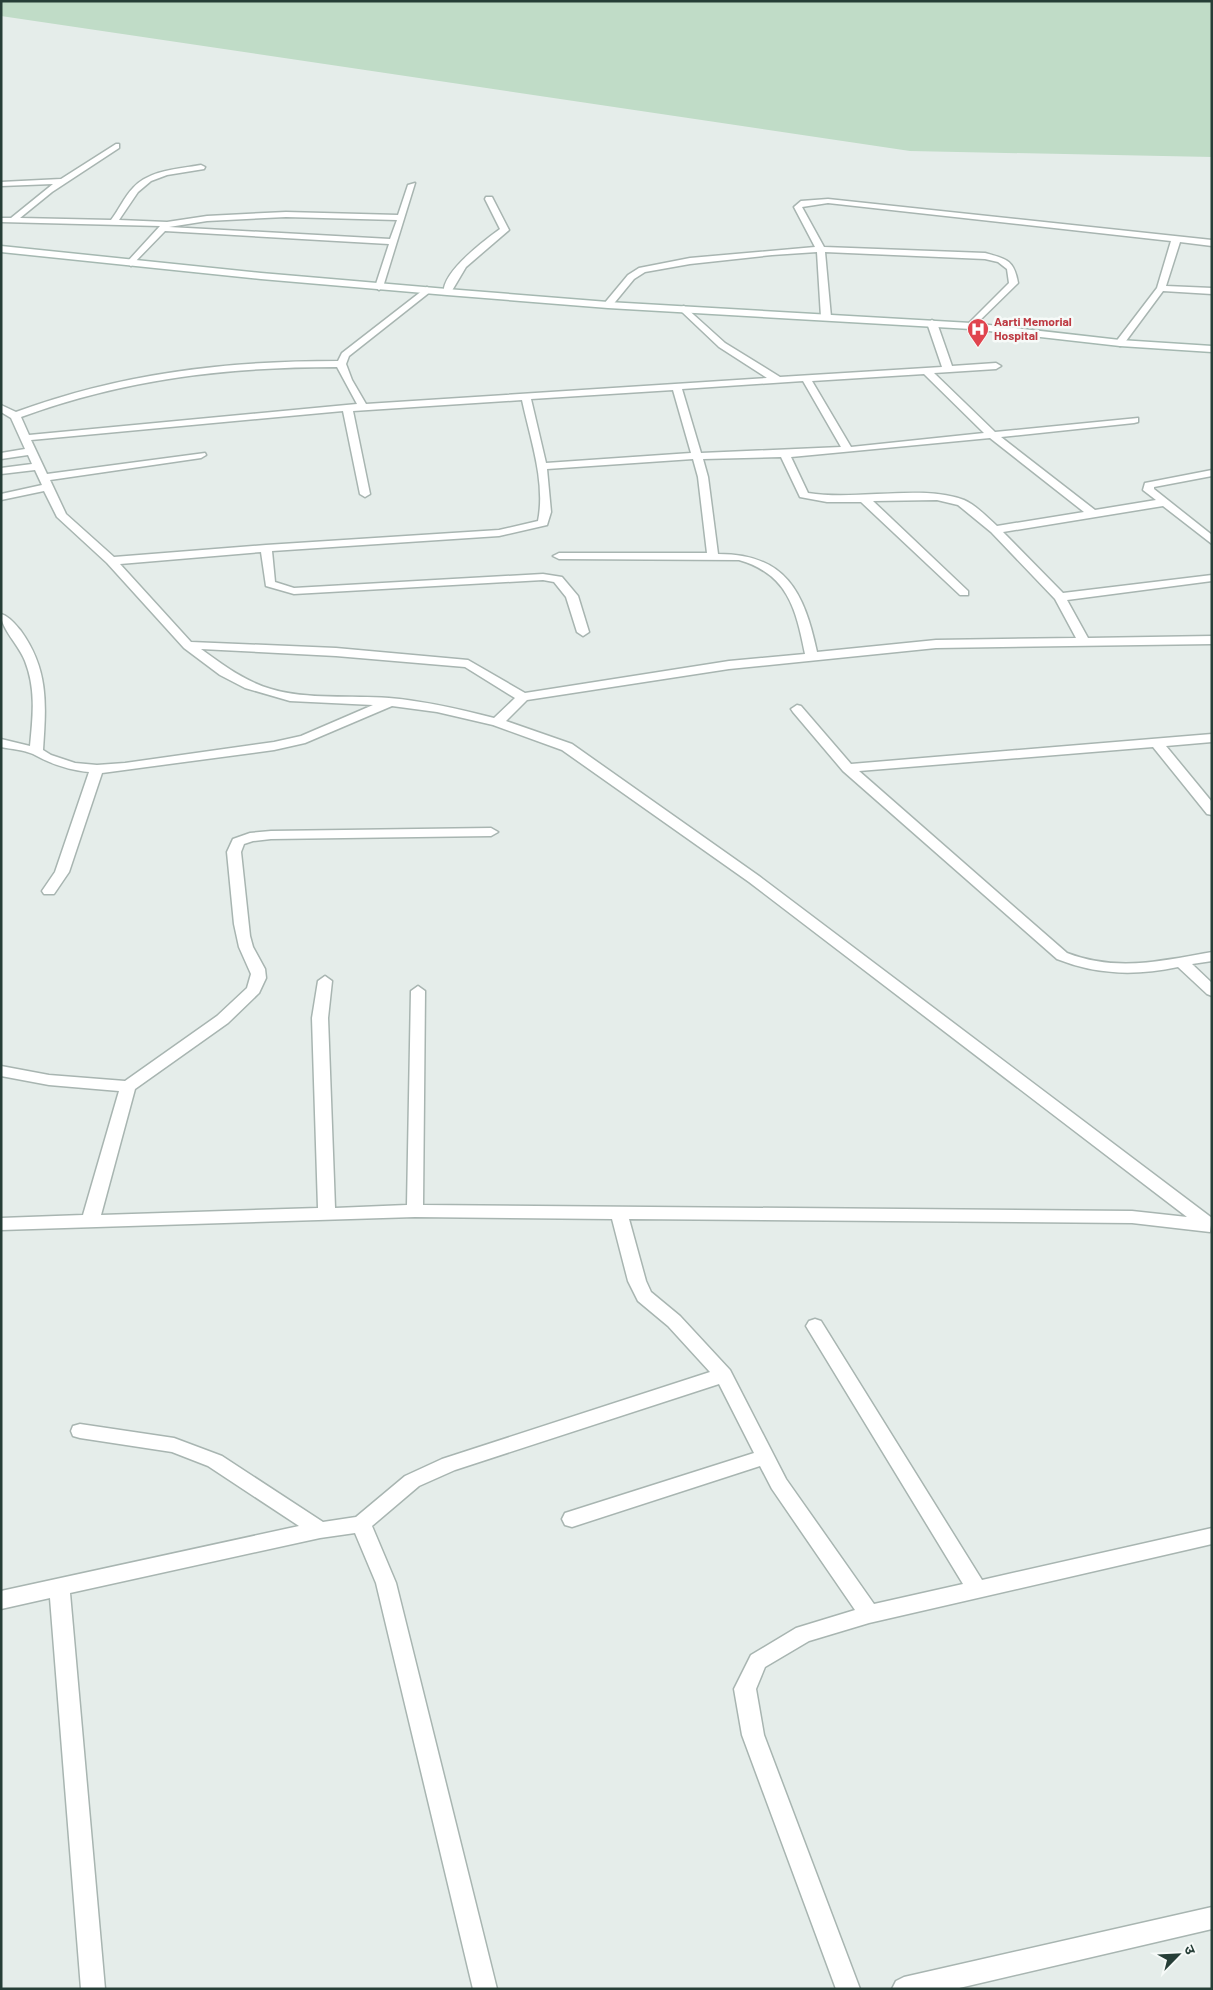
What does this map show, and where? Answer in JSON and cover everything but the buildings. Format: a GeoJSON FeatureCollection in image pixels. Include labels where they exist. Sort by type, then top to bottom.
{"type":"FeatureCollection","features":[{"type":"Feature","properties":{"kind":"street"},"geometry":{"type":"LineString","coordinates":[[12,221],[29,204],[116,146]]}},
{"type":"Feature","properties":{"kind":"street"},"geometry":{"type":"LineString","coordinates":[[113,223],[142,184],[159,176],[201,167]]}},
{"type":"Feature","properties":{"kind":"street"},"geometry":{"type":"LineString","coordinates":[[1,184],[61,181]]}},
{"type":"Feature","properties":{"kind":"street"},"geometry":{"type":"LineString","coordinates":[[380,286],[412,185]]}},
{"type":"Feature","properties":{"kind":"street"},"geometry":{"type":"LineString","coordinates":[[447,292],[453,276],[490,240],[505,230],[489,199]]}},
{"type":"Feature","properties":{"kind":"street"},"geometry":{"type":"LineString","coordinates":[[826,317],[821,250],[800,212],[798,207],[801,203],[828,201],[855,203],[1212,244]]}},
{"type":"Feature","properties":{"kind":"street"},"geometry":{"type":"LineString","coordinates":[[131,263],[165,226],[206,218],[344,214],[402,218]]}},
{"type":"Feature","properties":{"kind":"street"},"geometry":{"type":"LineString","coordinates":[[1,220],[113,223],[394,242]]}},
{"type":"Feature","properties":{"kind":"street"},"geometry":{"type":"LineString","coordinates":[[1120,342],[1161,288],[1176,240]]}},
{"type":"Feature","properties":{"kind":"street"},"geometry":{"type":"LineString","coordinates":[[1,249],[447,292],[608,305],[932,323],[1120,342],[1212,349]]}},
{"type":"Feature","properties":{"kind":"street"},"geometry":{"type":"LineString","coordinates":[[608,305],[631,276],[642,270],[690,261],[821,250],[886,250],[985,256],[1001,260],[1011,268],[1014,283],[970,326]]}},
{"type":"Feature","properties":{"kind":"street"},"geometry":{"type":"LineString","coordinates":[[1161,288],[1212,291]]}},
{"type":"Feature","properties":{"kind":"street"},"geometry":{"type":"LineString","coordinates":[[363,407],[340,364],[344,354],[428,290]]}},
{"type":"Feature","properties":{"kind":"street"},"geometry":{"type":"LineString","coordinates":[[684,309],[722,345],[779,381]]}},
{"type":"Feature","properties":{"kind":"street"},"geometry":{"type":"LineString","coordinates":[[932,323],[948,370]]}},
{"type":"Feature","properties":{"kind":"street"},"geometry":{"type":"LineString","coordinates":[[15,416],[67,399],[160,377],[260,365],[340,364]]}},
{"type":"Feature","properties":{"kind":"street"},"geometry":{"type":"LineString","coordinates":[[1,456],[28,445],[347,408],[996,366]]}},
{"type":"Feature","properties":{"kind":"street"},"geometry":{"type":"LineString","coordinates":[[927,371],[990,433],[1093,514]]}},
{"type":"Feature","properties":{"kind":"street"},"geometry":{"type":"LineString","coordinates":[[806,379],[848,450]]}},
{"type":"Feature","properties":{"kind":"street"},"geometry":{"type":"LineString","coordinates":[[677,388],[703,477],[713,556]]}},
{"type":"Feature","properties":{"kind":"street"},"geometry":{"type":"LineString","coordinates":[[112,561],[266,548],[499,533],[531,528],[543,523],[547,515],[541,466],[526,397]]}},
{"type":"Feature","properties":{"kind":"street"},"geometry":{"type":"LineString","coordinates":[[1,408],[15,416],[61,515],[112,561],[188,645],[224,672],[249,685],[290,697],[390,702],[437,708],[497,722],[568,747],[754,879],[1211,1226]]}},
{"type":"Feature","properties":{"kind":"street"},"geometry":{"type":"LineString","coordinates":[[347,408],[365,494]]}},
{"type":"Feature","properties":{"kind":"street"},"geometry":{"type":"LineString","coordinates":[[541,466],[696,456],[785,454],[848,450],[990,433],[1134,420]]}},
{"type":"Feature","properties":{"kind":"street"},"geometry":{"type":"LineString","coordinates":[[1,472],[43,477],[200,454]]}},
{"type":"Feature","properties":{"kind":"street"},"geometry":{"type":"LineString","coordinates":[[785,454],[804,495],[827,499],[864,500],[950,498],[962,503],[995,530],[1060,597],[1084,642]]}},
{"type":"Feature","properties":{"kind":"street"},"geometry":{"type":"LineString","coordinates":[[1212,474],[1157,482],[1149,486],[1148,490],[1212,542]]}},
{"type":"Feature","properties":{"kind":"street"},"geometry":{"type":"LineString","coordinates":[[1,497],[43,477]]}},
{"type":"Feature","properties":{"kind":"street"},"geometry":{"type":"LineString","coordinates":[[864,500],[964,593]]}},
{"type":"Feature","properties":{"kind":"street"},"geometry":{"type":"LineString","coordinates":[[995,530],[1165,502]]}},
{"type":"Feature","properties":{"kind":"street"},"geometry":{"type":"LineString","coordinates":[[266,548],[270,584],[294,591],[543,577],[558,580],[572,596],[583,632]]}},
{"type":"Feature","properties":{"kind":"street"},"geometry":{"type":"LineString","coordinates":[[559,556],[713,556],[756,560],[775,571],[797,601],[812,657]]}},
{"type":"Feature","properties":{"kind":"street"},"geometry":{"type":"LineString","coordinates":[[1060,597],[1212,578]]}},
{"type":"Feature","properties":{"kind":"street"},"geometry":{"type":"LineString","coordinates":[[1,617],[20,636],[31,660],[39,693],[36,752]]}},
{"type":"Feature","properties":{"kind":"street"},"geometry":{"type":"LineString","coordinates":[[497,722],[523,697],[729,665],[936,644],[1212,640]]}},
{"type":"Feature","properties":{"kind":"street"},"geometry":{"type":"LineString","coordinates":[[188,645],[336,652],[468,664],[523,697]]}},
{"type":"Feature","properties":{"kind":"street"},"geometry":{"type":"LineString","coordinates":[[1,743],[36,752],[60,762],[96,769],[149,764],[297,741],[390,702]]}},
{"type":"Feature","properties":{"kind":"street"},"geometry":{"type":"LineString","coordinates":[[797,709],[848,768],[1062,956],[1082,966],[1106,970],[1140,969],[1212,956]]}},
{"type":"Feature","properties":{"kind":"street"},"geometry":{"type":"LineString","coordinates":[[848,768],[1155,741],[1212,738]]}},
{"type":"Feature","properties":{"kind":"street"},"geometry":{"type":"LineString","coordinates":[[1155,741],[1212,812]]}},
{"type":"Feature","properties":{"kind":"street"},"geometry":{"type":"LineString","coordinates":[[49,891],[62,872],[96,769]]}},
{"type":"Feature","properties":{"kind":"street"},"geometry":{"type":"LineString","coordinates":[[1,1071],[57,1081],[128,1086],[173,1056],[240,1005],[252,992],[259,979],[257,967],[247,948],[242,929],[234,852],[238,842],[250,837],[271,835],[491,832]]}},
{"type":"Feature","properties":{"kind":"street"},"geometry":{"type":"LineString","coordinates":[[1181,962],[1212,991]]}},
{"type":"Feature","properties":{"kind":"street"},"geometry":{"type":"LineString","coordinates":[[325,981],[320,1018],[327,1215]]}},
{"type":"Feature","properties":{"kind":"street"},"geometry":{"type":"LineString","coordinates":[[415,1210],[418,991]]}},
{"type":"Feature","properties":{"kind":"street"},"geometry":{"type":"LineString","coordinates":[[90,1222],[124,1106],[128,1086]]}},
{"type":"Feature","properties":{"kind":"street"},"geometry":{"type":"LineString","coordinates":[[1,1224],[327,1215],[415,1210],[619,1214],[1132,1217],[1211,1226]]}},
{"type":"Feature","properties":{"kind":"street"},"geometry":{"type":"LineString","coordinates":[[619,1214],[637,1281],[644,1296],[674,1321],[724,1375],[779,1484],[869,1614]]}},
{"type":"Feature","properties":{"kind":"street"},"geometry":{"type":"LineString","coordinates":[[815,1326],[978,1590]]}},
{"type":"Feature","properties":{"kind":"street"},"geometry":{"type":"LineString","coordinates":[[1,1600],[320,1530],[361,1524],[412,1480],[449,1464],[724,1375]]}},
{"type":"Feature","properties":{"kind":"street"},"geometry":{"type":"LineString","coordinates":[[80,1431],[174,1445],[215,1461],[320,1530]]}},
{"type":"Feature","properties":{"kind":"street"},"geometry":{"type":"LineString","coordinates":[[572,1519],[765,1456]]}},
{"type":"Feature","properties":{"kind":"street"},"geometry":{"type":"LineString","coordinates":[[361,1524],[386,1583],[486,1989]]}},
{"type":"Feature","properties":{"kind":"street"},"geometry":{"type":"LineString","coordinates":[[848,1989],[753,1735],[745,1689],[758,1661],[804,1634],[869,1614],[1212,1536]]}},
{"type":"Feature","properties":{"kind":"street"},"geometry":{"type":"LineString","coordinates":[[59,1588],[93,1989]]}},
{"type":"Feature","properties":{"kind":"street"},"geometry":{"type":"LineString","coordinates":[[904,1989],[1212,1918]]}},
{"type":"Feature","properties":{"kind":"green space"},"geometry":{"type":"Polygon","coordinates":[[[1,1],[1212,1],[1212,157],[910,151],[1,16],[1,1]]]}},
{"type":"Feature","properties":{"kind":"place","name":"Aarti Memorial Hospital"},"geometry":{"type":"Point","coordinates":[978,348]}}]}
